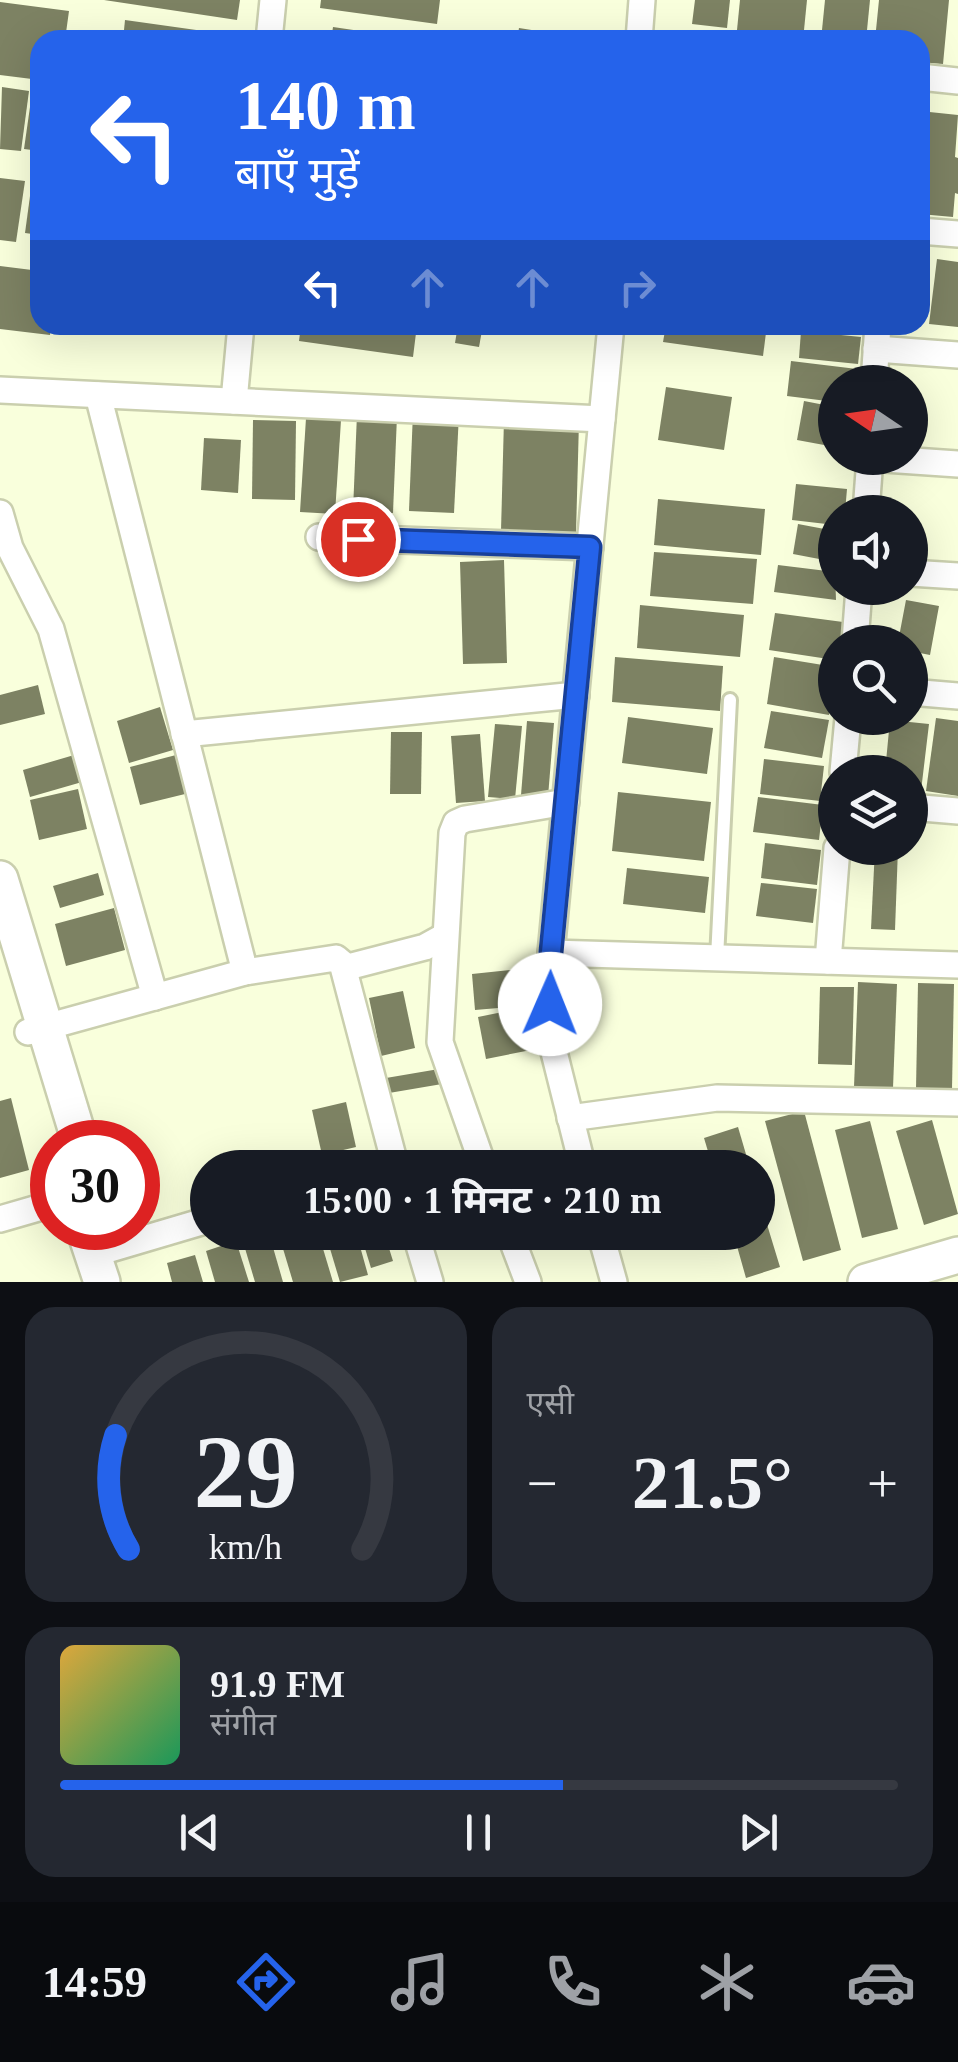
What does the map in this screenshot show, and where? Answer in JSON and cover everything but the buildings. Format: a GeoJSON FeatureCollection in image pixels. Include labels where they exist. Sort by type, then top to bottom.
{"type":"FeatureCollection","features":[{"type":"Feature","properties":{"kind":"street"},"geometry":{"type":"LineString","coordinates":[[270,30],[272,0]]}},
{"type":"Feature","properties":{"kind":"street"},"geometry":{"type":"LineString","coordinates":[[639,30],[642,0]]}},
{"type":"Feature","properties":{"kind":"street"},"geometry":{"type":"LineString","coordinates":[[930,78],[958,81]]}},
{"type":"Feature","properties":{"kind":"street"},"geometry":{"type":"LineString","coordinates":[[930,232],[958,234]]}},
{"type":"Feature","properties":{"kind":"street"},"geometry":{"type":"LineString","coordinates":[[234,402],[240,335]]}},
{"type":"Feature","properties":{"kind":"street"},"geometry":{"type":"LineString","coordinates":[[578,1150],[554,1052],[551,952],[610,335]]}},
{"type":"Feature","properties":{"kind":"street"},"geometry":{"type":"LineString","coordinates":[[875,365],[877,337],[958,355]]}},
{"type":"Feature","properties":{"kind":"street"},"geometry":{"type":"LineString","coordinates":[[0,390],[602,419]]}},
{"type":"Feature","properties":{"kind":"street"},"geometry":{"type":"LineString","coordinates":[[98,395],[245,972]]}},
{"type":"Feature","properties":{"kind":"street"},"geometry":{"type":"LineString","coordinates":[[928,462],[958,464]]}},
{"type":"Feature","properties":{"kind":"street"},"geometry":{"type":"LineString","coordinates":[[0,513],[10,548],[50,628],[155,998]]}},
{"type":"Feature","properties":{"kind":"street"},"geometry":{"type":"LineString","coordinates":[[319,537],[590,547]]}},
{"type":"Feature","properties":{"kind":"street"},"geometry":{"type":"LineString","coordinates":[[928,574],[958,576]]}},
{"type":"Feature","properties":{"kind":"street"},"geometry":{"type":"LineString","coordinates":[[184,734],[576,694]]}},
{"type":"Feature","properties":{"kind":"street"},"geometry":{"type":"LineString","coordinates":[[928,694],[958,696]]}},
{"type":"Feature","properties":{"kind":"street"},"geometry":{"type":"LineString","coordinates":[[477,1150],[441,1049],[452,833],[456,823],[566,802]]}},
{"type":"Feature","properties":{"kind":"street"},"geometry":{"type":"LineString","coordinates":[[928,808],[958,811]]}},
{"type":"Feature","properties":{"kind":"street"},"geometry":{"type":"LineString","coordinates":[[828,961],[836,865]]}},
{"type":"Feature","properties":{"kind":"street"},"geometry":{"type":"LineString","coordinates":[[0,879],[7,956],[72,1120]]}},
{"type":"Feature","properties":{"kind":"street"},"geometry":{"type":"LineString","coordinates":[[344,968],[425,947],[445,936]]}},
{"type":"Feature","properties":{"kind":"street"},"geometry":{"type":"LineString","coordinates":[[551,952],[958,966]]}},
{"type":"Feature","properties":{"kind":"street"},"geometry":{"type":"LineString","coordinates":[[37,1030],[245,972],[336,958],[344,968],[389,1150]]}},
{"type":"Feature","properties":{"kind":"street"},"geometry":{"type":"LineString","coordinates":[[37,1030],[54,1120]]}},
{"type":"Feature","properties":{"kind":"street"},"geometry":{"type":"LineString","coordinates":[[570,1118],[717,1098],[958,1104]]}},
{"type":"Feature","properties":{"kind":"street"},"geometry":{"type":"LineString","coordinates":[[0,1219],[30,1210]]}},
{"type":"Feature","properties":{"kind":"street"},"geometry":{"type":"LineString","coordinates":[[103,1254],[190,1226]]}},
{"type":"Feature","properties":{"kind":"street"},"geometry":{"type":"LineString","coordinates":[[420,1250],[430,1282]]}},
{"type":"Feature","properties":{"kind":"street"},"geometry":{"type":"LineString","coordinates":[[515,1250],[528,1282]]}},
{"type":"Feature","properties":{"kind":"street"},"geometry":{"type":"LineString","coordinates":[[605,1250],[614,1282]]}},
{"type":"Feature","properties":{"kind":"street"},"geometry":{"type":"LineString","coordinates":[[866,1282],[958,1255]]}},
{"type":"Feature","properties":{"kind":"street"},"geometry":{"type":"LineString","coordinates":[[948,1282],[958,1279]]}},
{"type":"Feature","properties":{"kind":"lane"},"geometry":{"type":"LineString","coordinates":[[717,958],[730,700]]}},
{"type":"Feature","properties":{"kind":"route"},"geometry":{"type":"LineString","coordinates":[[358,539],[590,547],[551,952],[550,1004]]}}]}
